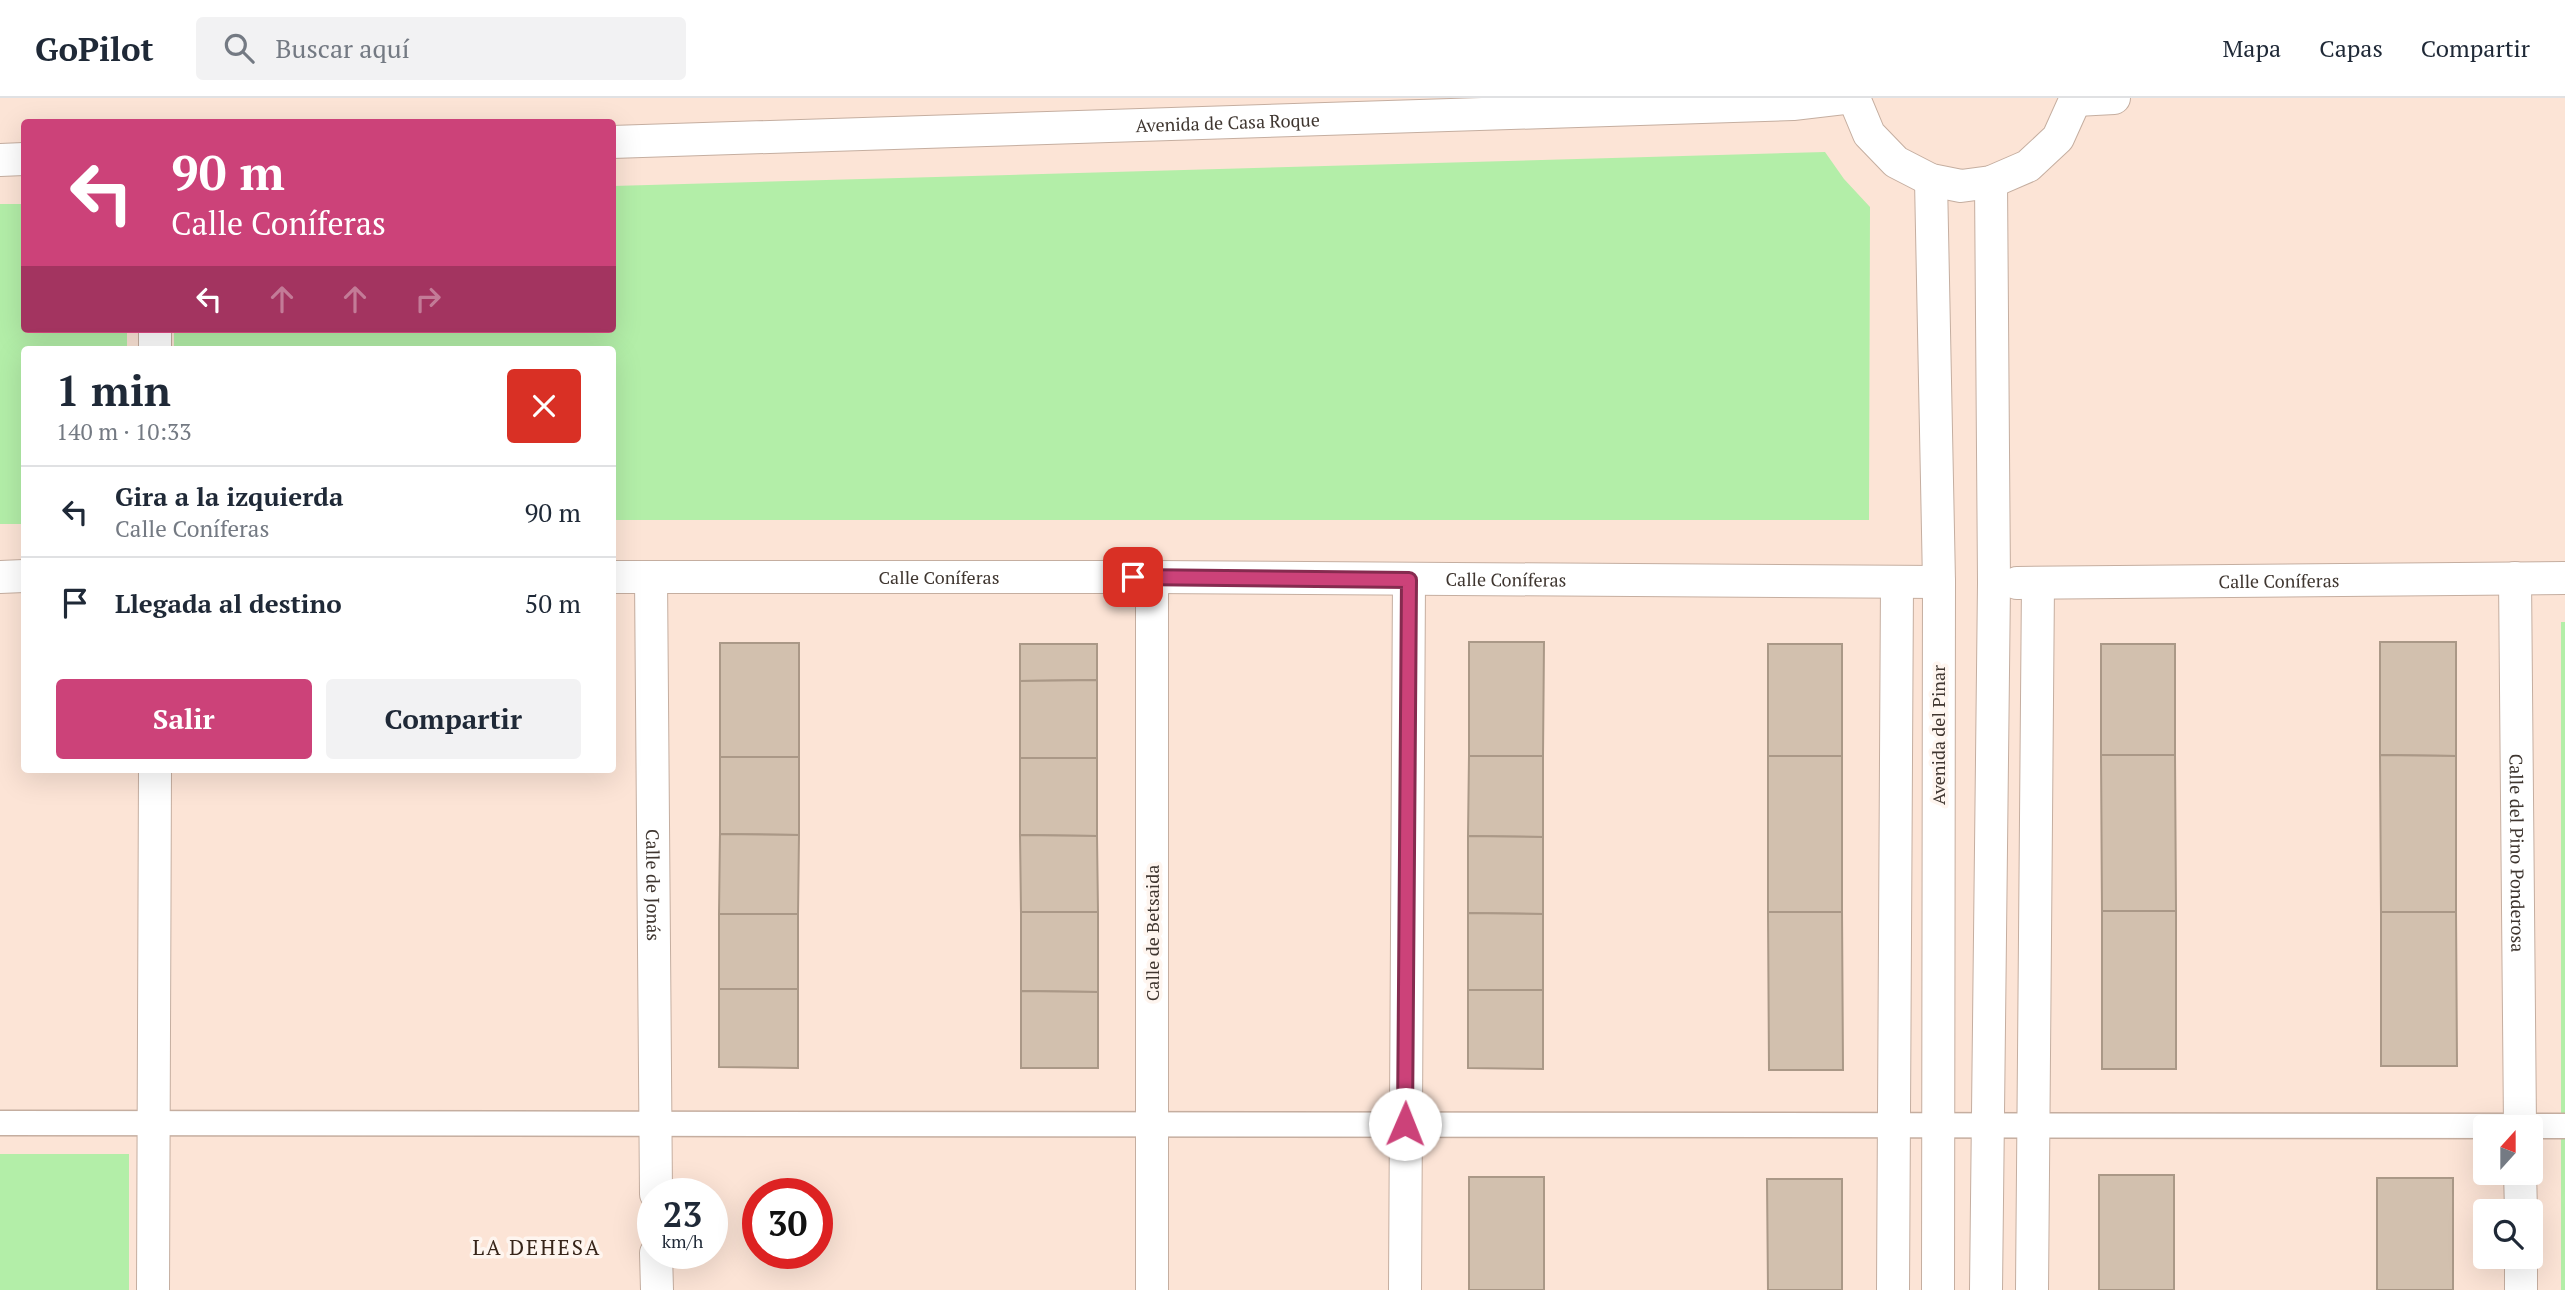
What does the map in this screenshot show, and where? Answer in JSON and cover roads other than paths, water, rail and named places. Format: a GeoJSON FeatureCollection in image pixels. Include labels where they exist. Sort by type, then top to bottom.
{"type":"FeatureCollection","features":[{"type":"Feature","properties":{"kind":"street","name":"Avenida de Casa Roque"},"geometry":{"type":"LineString","coordinates":[[616,142],[1793,104],[1844,98]]}},
{"type":"Feature","properties":{"kind":"street"},"geometry":{"type":"LineString","coordinates":[[1854,98],[1869,134],[1896,162],[1931,180],[1961,186],[1991,182],[2028,166],[2059,138],[2076,99],[2114,98]]}},
{"type":"Feature","properties":{"kind":"street"},"geometry":{"type":"LineString","coordinates":[[0,160],[21,159]]}},
{"type":"Feature","properties":{"kind":"street","name":"Avenida del Pinar"},"geometry":{"type":"LineString","coordinates":[[1931,180],[1939,582],[1938,1290]]}},
{"type":"Feature","properties":{"kind":"street"},"geometry":{"type":"LineString","coordinates":[[1986,1290],[1994,583],[1991,182]]}},
{"type":"Feature","properties":{"kind":"street"},"geometry":{"type":"LineString","coordinates":[[0,577],[21,576]]}},
{"type":"Feature","properties":{"kind":"street","name":"Calle Coníferas"},"geometry":{"type":"LineString","coordinates":[[616,577],[1939,582]]}},
{"type":"Feature","properties":{"kind":"street","name":"Calle de Jonás"},"geometry":{"type":"LineString","coordinates":[[651,577],[656,1178]]}},
{"type":"Feature","properties":{"kind":"street","name":"Calle de Betsaida"},"geometry":{"type":"LineString","coordinates":[[1152,577],[1152,1290]]}},
{"type":"Feature","properties":{"kind":"street","name":"Calle del Pino Ponderosa"},"geometry":{"type":"LineString","coordinates":[[2515,578],[2520,1115]]}},
{"type":"Feature","properties":{"kind":"street","name":"Calle Coníferas"},"geometry":{"type":"LineString","coordinates":[[1994,583],[2565,578]]}},
{"type":"Feature","properties":{"kind":"street"},"geometry":{"type":"LineString","coordinates":[[1405,1290],[1409,580]]}},
{"type":"Feature","properties":{"kind":"street"},"geometry":{"type":"LineString","coordinates":[[1893,1290],[1897,583]]}},
{"type":"Feature","properties":{"kind":"street"},"geometry":{"type":"LineString","coordinates":[[2032,1290],[2038,583]]}},
{"type":"Feature","properties":{"kind":"street"},"geometry":{"type":"LineString","coordinates":[[153,1290],[155,773]]}},
{"type":"Feature","properties":{"kind":"street"},"geometry":{"type":"LineString","coordinates":[[0,1123],[2473,1126]]}},
{"type":"Feature","properties":{"kind":"street"},"geometry":{"type":"LineString","coordinates":[[2543,1126],[2565,1126]]}},
{"type":"Feature","properties":{"kind":"street"},"geometry":{"type":"LineString","coordinates":[[656,1269],[656,1290]]}},
{"type":"Feature","properties":{"kind":"street"},"geometry":{"type":"LineString","coordinates":[[2521,1269],[2521,1290]]}},
{"type":"Feature","properties":{"kind":"district","name":"LA DEHESA"},"geometry":{"type":"Point","coordinates":[537,1247]}}]}
